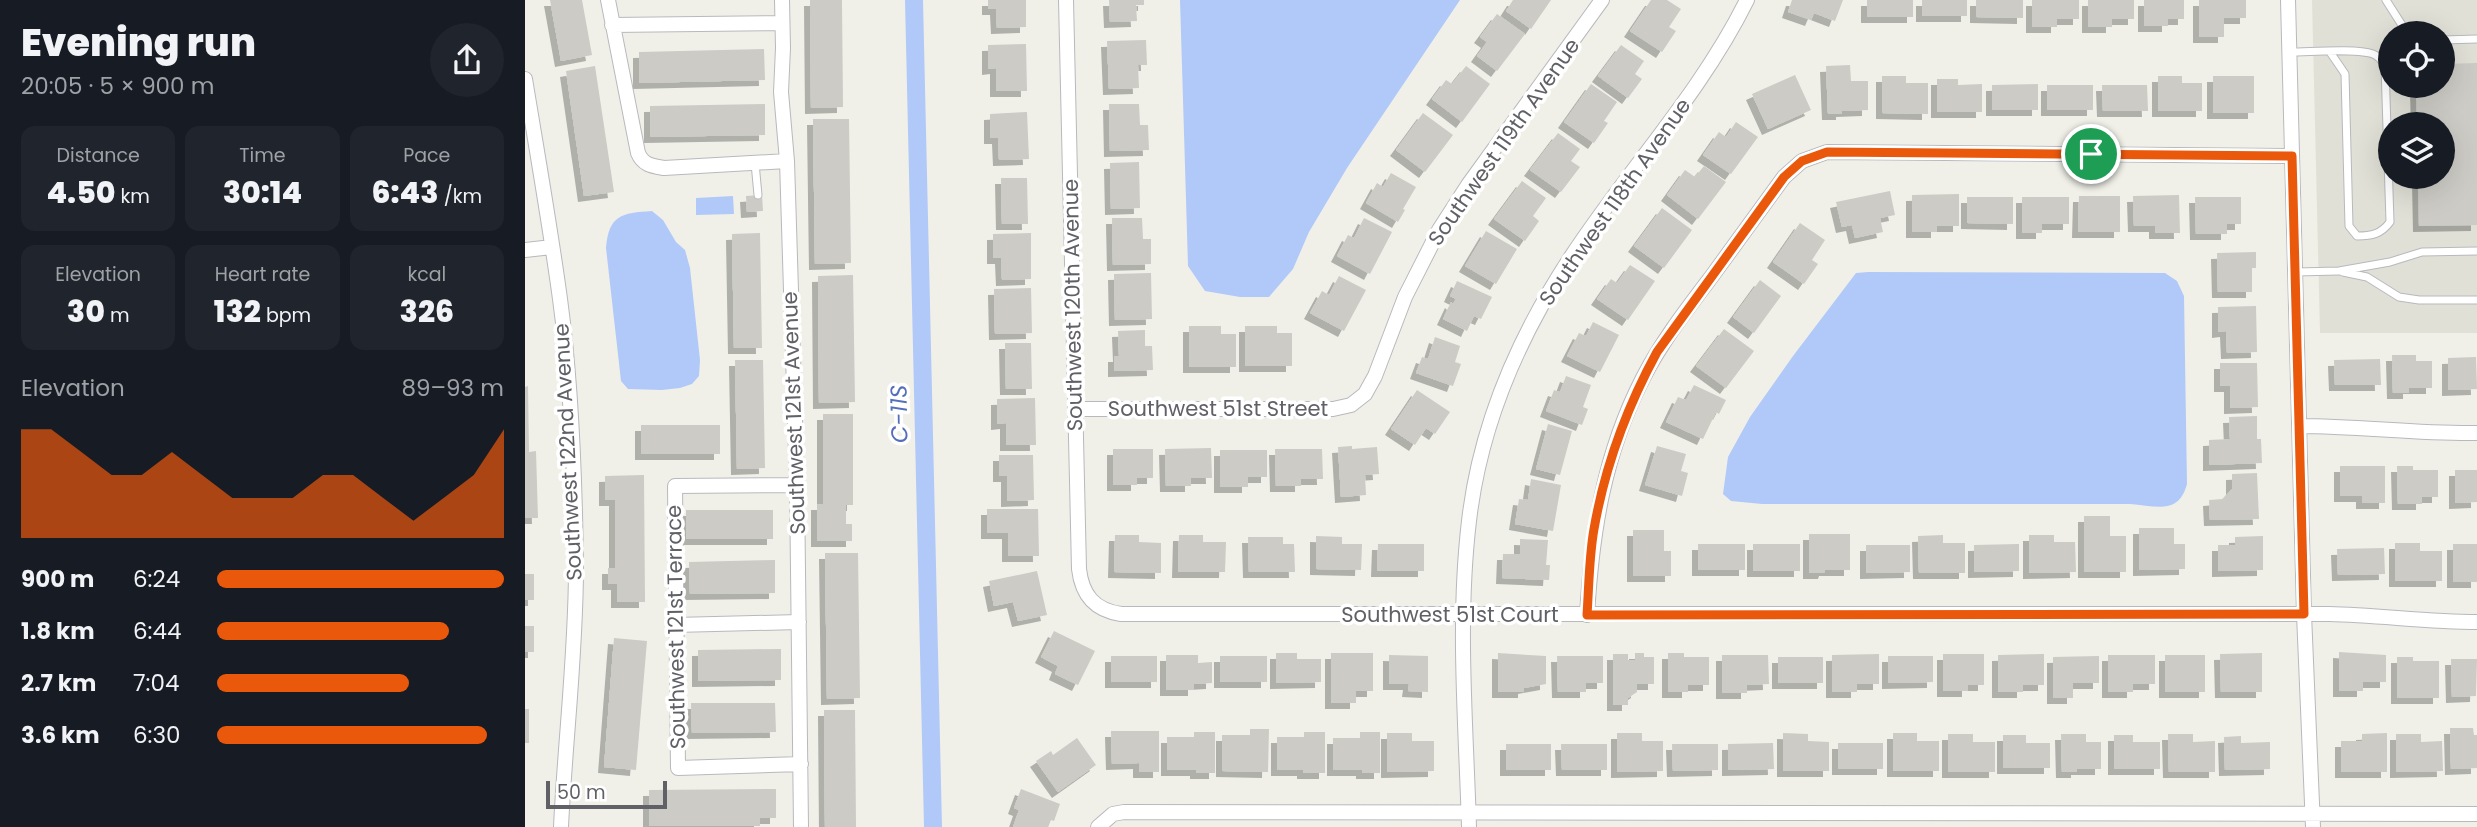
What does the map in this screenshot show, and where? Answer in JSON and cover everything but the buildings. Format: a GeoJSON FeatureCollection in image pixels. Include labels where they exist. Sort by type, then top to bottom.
{"type":"FeatureCollection","features":[{"type":"Feature","properties":{"kind":"street"},"geometry":{"type":"LineString","coordinates":[[608,0],[638,153],[648,165],[664,168],[787,161]]}},
{"type":"Feature","properties":{"kind":"street","name":"Southwest 121st Avenue"},"geometry":{"type":"LineString","coordinates":[[782,0],[781,92],[787,161],[796,485],[801,827]]}},
{"type":"Feature","properties":{"kind":"street","name":"Southwest 120th Avenue"},"geometry":{"type":"LineString","coordinates":[[1066,0],[1079,569],[1083,589],[1096,605]]}},
{"type":"Feature","properties":{"kind":"street","name":"Southwest 119th Avenue"},"geometry":{"type":"LineString","coordinates":[[1359,400],[1371,386],[1405,298],[1439,230],[1602,0]]}},
{"type":"Feature","properties":{"kind":"street","name":"Southwest 118th Avenue"},"geometry":{"type":"LineString","coordinates":[[1468,820],[1463,614],[1469,518],[1492,420],[1521,344],[1571,257],[1691,93],[1732,31],[1747,0]]}},
{"type":"Feature","properties":{"kind":"street"},"geometry":{"type":"LineString","coordinates":[[2288,0],[2304,614],[2313,820]]}},
{"type":"Feature","properties":{"kind":"street"},"geometry":{"type":"LineString","coordinates":[[612,25],[782,23]]}},
{"type":"Feature","properties":{"kind":"street","name":"Southwest 122nd Avenue"},"geometry":{"type":"LineString","coordinates":[[525,79],[552,247],[567,372],[576,568],[561,827]]}},
{"type":"Feature","properties":{"kind":"street"},"geometry":{"type":"LineString","coordinates":[[1587,615],[1594,531],[1602,491],[1620,431],[1642,379],[1664,342],[1784,177],[1802,161],[1827,152],[2292,156]]}},
{"type":"Feature","properties":{"kind":"street"},"geometry":{"type":"LineString","coordinates":[[525,250],[552,247]]}},
{"type":"Feature","properties":{"kind":"street","name":"Southwest 51st Street"},"geometry":{"type":"LineString","coordinates":[[1076,409],[1333,409],[1351,405],[1359,400]]}},
{"type":"Feature","properties":{"kind":"street"},"geometry":{"type":"LineString","coordinates":[[2300,426],[2347,426],[2423,433],[2477,433]]}},
{"type":"Feature","properties":{"kind":"street","name":"Southwest 121st Terrace"},"geometry":{"type":"LineString","coordinates":[[796,485],[675,486],[675,625],[678,768],[801,764]]}},
{"type":"Feature","properties":{"kind":"street","name":"Southwest 51st Court"},"geometry":{"type":"LineString","coordinates":[[1096,605],[1121,614],[2361,614],[2431,622],[2477,622]]}},
{"type":"Feature","properties":{"kind":"street"},"geometry":{"type":"LineString","coordinates":[[675,625],[799,622]]}},
{"type":"Feature","properties":{"kind":"street"},"geometry":{"type":"LineString","coordinates":[[1099,826],[1113,814],[1124,812],[1279,820],[1927,821],[2313,820],[2477,814]]}},
{"type":"Feature","properties":{"kind":"lane"},"geometry":{"type":"LineString","coordinates":[[2386,0],[2399,21]]}},
{"type":"Feature","properties":{"kind":"lane"},"geometry":{"type":"LineString","coordinates":[[2455,40],[2477,39]]}},
{"type":"Feature","properties":{"kind":"lane"},"geometry":{"type":"LineString","coordinates":[[2290,52],[2330,52],[2375,55],[2385,66],[2391,222],[2384,230],[2371,236],[2357,236],[2349,226],[2345,74],[2330,52]]}},
{"type":"Feature","properties":{"kind":"lane"},"geometry":{"type":"LineString","coordinates":[[755,163],[758,195]]}},
{"type":"Feature","properties":{"kind":"lane"},"geometry":{"type":"LineString","coordinates":[[2296,272],[2339,271],[2390,262],[2422,252],[2477,251]]}},
{"type":"Feature","properties":{"kind":"lane"},"geometry":{"type":"LineString","coordinates":[[2339,271],[2367,277],[2399,297],[2419,300],[2477,300]]}},
{"type":"Feature","properties":{"kind":"shaded area"},"geometry":{"type":"Polygon","coordinates":[[[2312,0],[2477,0],[2477,333],[2320,333],[2312,0]]]}},
{"type":"Feature","properties":{"kind":"water"},"geometry":{"type":"Polygon","coordinates":[[[1180,0],[1460,0],[1347,168],[1309,232],[1293,269],[1269,297],[1240,297],[1205,291],[1188,266],[1180,0]]]}},
{"type":"Feature","properties":{"kind":"water"},"geometry":{"type":"Polygon","coordinates":[[[733,196],[734,214],[696,215],[696,198],[733,196]]]}},
{"type":"Feature","properties":{"kind":"water"},"geometry":{"type":"Polygon","coordinates":[[[652,211],[663,220],[676,242],[685,250],[690,268],[700,360],[699,376],[692,384],[680,388],[628,389],[621,381],[606,248],[610,229],[618,218],[652,211]]]}},
{"type":"Feature","properties":{"kind":"water"},"geometry":{"type":"Polygon","coordinates":[[[1856,273],[2165,273],[2177,281],[2184,296],[2187,484],[2183,494],[2172,504],[2157,507],[2130,504],[1762,504],[1731,501],[1723,494],[1728,457],[1750,417],[1856,273]]]}},
{"type":"Feature","properties":{"kind":"waterway","name":"C-11S"},"geometry":{"type":"LineString","coordinates":[[914,0],[933,827]]}},
{"type":"Feature","properties":{"kind":"route"},"geometry":{"type":"LineString","coordinates":[[1827,152],[2091,154],[2292,156],[2304,614],[1587,615],[1594,531],[1602,491],[1620,431],[1642,379],[1657,352],[1784,177],[1802,161],[1827,152]]}}]}
